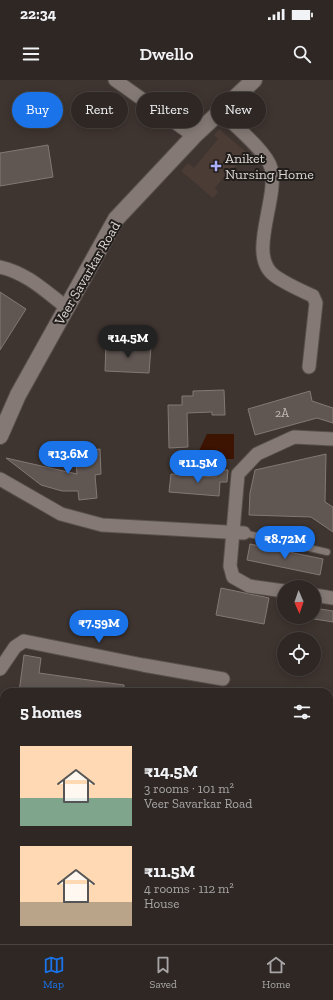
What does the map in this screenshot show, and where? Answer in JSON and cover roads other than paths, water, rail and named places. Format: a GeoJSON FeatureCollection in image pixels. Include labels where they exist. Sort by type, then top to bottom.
{"type":"FeatureCollection","features":[{"type":"Feature","properties":{"kind":"street"},"geometry":{"type":"LineString","coordinates":[[115,80],[194,136]]}},
{"type":"Feature","properties":{"kind":"street","name":"Veer Savarkar Road"},"geometry":{"type":"LineString","coordinates":[[242,92],[254,80]]}},
{"type":"Feature","properties":{"kind":"street","name":"Veer Savarkar Road"},"geometry":{"type":"LineString","coordinates":[[0,436],[18,395],[116,219],[194,136],[211,121]]}},
{"type":"Feature","properties":{"kind":"street"},"geometry":{"type":"LineString","coordinates":[[237,128],[265,156],[271,168],[273,190],[262,247],[263,259],[274,276],[313,296],[316,303],[309,367]]}},
{"type":"Feature","properties":{"kind":"street"},"geometry":{"type":"LineString","coordinates":[[0,267],[16,271],[26,277],[66,307]]}},
{"type":"Feature","properties":{"kind":"street"},"geometry":{"type":"LineString","coordinates":[[277,590],[249,586],[233,577],[230,566],[239,533],[238,474],[257,454],[294,437],[333,439]]}},
{"type":"Feature","properties":{"kind":"street"},"geometry":{"type":"LineString","coordinates":[[0,479],[61,514],[102,525],[239,533]]}},
{"type":"Feature","properties":{"kind":"street"},"geometry":{"type":"LineString","coordinates":[[321,596],[333,598]]}},
{"type":"Feature","properties":{"kind":"street"},"geometry":{"type":"LineString","coordinates":[[0,669],[15,647],[24,641],[136,664],[223,679]]}},
{"type":"Feature","properties":{"kind":"lane"},"geometry":{"type":"LineString","coordinates":[[239,533],[327,552]]}},
{"type":"Feature","properties":{"kind":"place","name":"Aniket Nursing Home"},"geometry":{"type":"Point","coordinates":[216,166]}}]}
